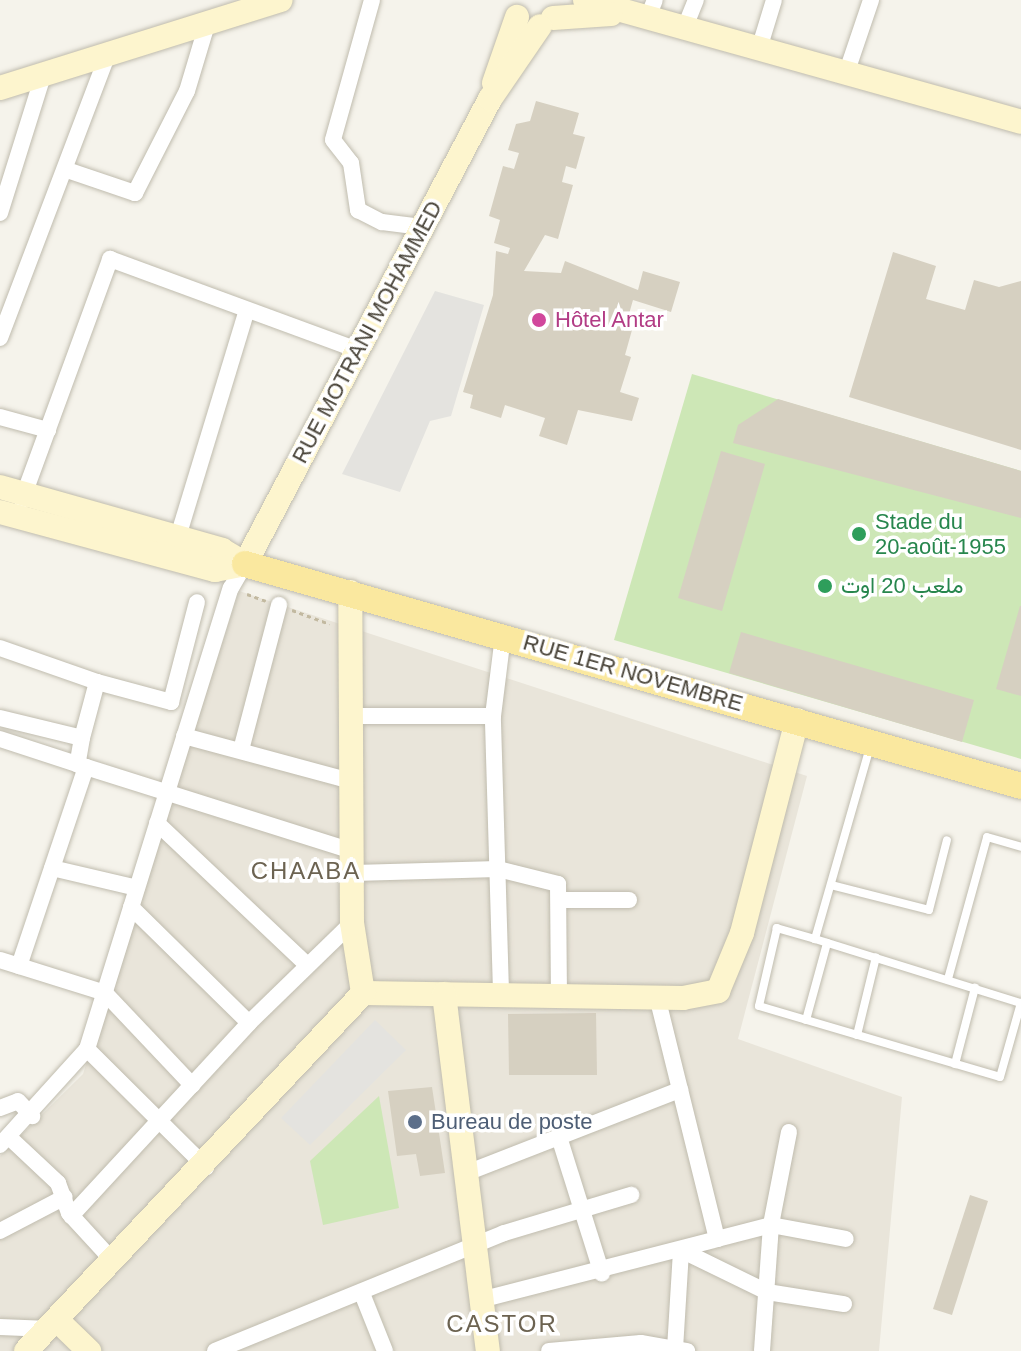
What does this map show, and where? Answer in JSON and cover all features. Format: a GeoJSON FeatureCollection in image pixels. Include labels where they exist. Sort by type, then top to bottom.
{"type":"FeatureCollection","features":[{"type":"Feature","properties":{"kind":"main road","name":"RUE 1ER NOVEMBRE"},"geometry":{"type":"LineString","coordinates":[[245,564],[1021,786]]}},
{"type":"Feature","properties":{"kind":"street"},"geometry":{"type":"LineString","coordinates":[[0,88],[109,51],[280,0]]}},
{"type":"Feature","properties":{"kind":"street"},"geometry":{"type":"LineString","coordinates":[[372,0],[333,140],[351,163],[358,210],[382,222],[422,227]]}},
{"type":"Feature","properties":{"kind":"street"},"geometry":{"type":"LineString","coordinates":[[585,0],[645,10],[685,27],[1021,122]]}},
{"type":"Feature","properties":{"kind":"street"},"geometry":{"type":"LineString","coordinates":[[685,27],[696,0]]}},
{"type":"Feature","properties":{"kind":"street"},"geometry":{"type":"LineString","coordinates":[[759,49],[774,0]]}},
{"type":"Feature","properties":{"kind":"street"},"geometry":{"type":"LineString","coordinates":[[846,74],[871,0]]}},
{"type":"Feature","properties":{"kind":"street"},"geometry":{"type":"LineString","coordinates":[[490,99],[514,5],[550,15],[645,10]]}},
{"type":"Feature","properties":{"kind":"street"},"geometry":{"type":"LineString","coordinates":[[490,99],[550,15]]}},
{"type":"Feature","properties":{"kind":"street"},"geometry":{"type":"LineString","coordinates":[[67,170],[135,193],[187,91],[208,21]]}},
{"type":"Feature","properties":{"kind":"street"},"geometry":{"type":"LineString","coordinates":[[0,338],[67,170],[109,51]]}},
{"type":"Feature","properties":{"kind":"street"},"geometry":{"type":"LineString","coordinates":[[0,213],[44,73]]}},
{"type":"Feature","properties":{"kind":"street","name":"RUE MOTRANI MOHAMMED"},"geometry":{"type":"LineString","coordinates":[[245,564],[490,99]]}},
{"type":"Feature","properties":{"kind":"street"},"geometry":{"type":"LineString","coordinates":[[10,503],[48,430],[110,259],[357,350]]}},
{"type":"Feature","properties":{"kind":"street"},"geometry":{"type":"LineString","coordinates":[[177,540],[247,310]]}},
{"type":"Feature","properties":{"kind":"street"},"geometry":{"type":"LineString","coordinates":[[0,417],[48,430]]}},
{"type":"Feature","properties":{"kind":"street","name":"RUE 1ER NOVEMBRE"},"geometry":{"type":"LineString","coordinates":[[10,503],[177,540],[245,564]]}},
{"type":"Feature","properties":{"kind":"street","name":"RUE 1ER NOVEMBRE"},"geometry":{"type":"LineString","coordinates":[[10,503],[215,570],[245,564]]}},
{"type":"Feature","properties":{"kind":"street"},"geometry":{"type":"LineString","coordinates":[[113,1261],[71,1216],[65,1197],[5,1142],[32,1116],[87,1049],[184,736],[245,564]]}},
{"type":"Feature","properties":{"kind":"street"},"geometry":{"type":"LineString","coordinates":[[350,592],[355,782],[352,923],[363,993]]}},
{"type":"Feature","properties":{"kind":"street"},"geometry":{"type":"LineString","coordinates":[[0,648],[97,682],[171,702],[197,602]]}},
{"type":"Feature","properties":{"kind":"street"},"geometry":{"type":"LineString","coordinates":[[241,750],[279,605]]}},
{"type":"Feature","properties":{"kind":"street"},"geometry":{"type":"LineString","coordinates":[[501,992],[493,716],[503,636]]}},
{"type":"Feature","properties":{"kind":"street"},"geometry":{"type":"LineString","coordinates":[[19,966],[82,766],[82,738],[97,682]]}},
{"type":"Feature","properties":{"kind":"street"},"geometry":{"type":"LineString","coordinates":[[354,716],[493,716]]}},
{"type":"Feature","properties":{"kind":"street"},"geometry":{"type":"LineString","coordinates":[[0,718],[82,738]]}},
{"type":"Feature","properties":{"kind":"street"},"geometry":{"type":"LineString","coordinates":[[26,1351],[206,1167],[363,993],[707,996],[733,964],[797,720]]}},
{"type":"Feature","properties":{"kind":"street"},"geometry":{"type":"LineString","coordinates":[[184,736],[355,782]]}},
{"type":"Feature","properties":{"kind":"street"},"geometry":{"type":"LineString","coordinates":[[0,739],[166,793],[354,862],[498,869],[558,884],[563,900],[559,993]]}},
{"type":"Feature","properties":{"kind":"street"},"geometry":{"type":"LineString","coordinates":[[157,823],[306,964]]}},
{"type":"Feature","properties":{"kind":"street"},"geometry":{"type":"LineString","coordinates":[[52,868],[137,888]]}},
{"type":"Feature","properties":{"kind":"street"},"geometry":{"type":"LineString","coordinates":[[563,900],[629,900]]}},
{"type":"Feature","properties":{"kind":"street"},"geometry":{"type":"LineString","coordinates":[[131,907],[249,1023]]}},
{"type":"Feature","properties":{"kind":"street"},"geometry":{"type":"LineString","coordinates":[[71,1216],[249,1023],[306,964],[352,923]]}},
{"type":"Feature","properties":{"kind":"street"},"geometry":{"type":"LineString","coordinates":[[0,960],[105,993],[192,1085]]}},
{"type":"Feature","properties":{"kind":"street"},"geometry":{"type":"LineString","coordinates":[[444,994],[488,1351]]}},
{"type":"Feature","properties":{"kind":"street"},"geometry":{"type":"LineString","coordinates":[[657,996],[717,1239]]}},
{"type":"Feature","properties":{"kind":"street"},"geometry":{"type":"LineString","coordinates":[[87,1049],[206,1167]]}},
{"type":"Feature","properties":{"kind":"street"},"geometry":{"type":"LineString","coordinates":[[464,1174],[560,1140],[680,1090]]}},
{"type":"Feature","properties":{"kind":"street"},"geometry":{"type":"LineString","coordinates":[[0,1108],[18,1101],[32,1116]]}},
{"type":"Feature","properties":{"kind":"street"},"geometry":{"type":"LineString","coordinates":[[762,1351],[771,1225],[789,1132]]}},
{"type":"Feature","properties":{"kind":"street"},"geometry":{"type":"LineString","coordinates":[[560,1140],[602,1274]]}},
{"type":"Feature","properties":{"kind":"street"},"geometry":{"type":"LineString","coordinates":[[224,1349],[363,1296],[475,1246],[631,1195]]}},
{"type":"Feature","properties":{"kind":"street"},"geometry":{"type":"LineString","coordinates":[[0,1231],[65,1197]]}},
{"type":"Feature","properties":{"kind":"street"},"geometry":{"type":"LineString","coordinates":[[484,1299],[602,1274],[771,1225],[846,1239]]}},
{"type":"Feature","properties":{"kind":"street"},"geometry":{"type":"LineString","coordinates":[[681,1250],[767,1292],[844,1304]]}},
{"type":"Feature","properties":{"kind":"street"},"geometry":{"type":"LineString","coordinates":[[549,1351],[641,1347],[681,1350],[681,1250]]}},
{"type":"Feature","properties":{"kind":"street"},"geometry":{"type":"LineString","coordinates":[[363,1296],[385,1351]]}},
{"type":"Feature","properties":{"kind":"street"},"geometry":{"type":"LineString","coordinates":[[0,1327],[53,1324],[89,1351]]}},
{"type":"Feature","properties":{"kind":"lane"},"geometry":{"type":"LineString","coordinates":[[815,939],[871,742]]}},
{"type":"Feature","properties":{"kind":"lane"},"geometry":{"type":"LineString","coordinates":[[948,979],[987,837],[1021,847]]}},
{"type":"Feature","properties":{"kind":"lane"},"geometry":{"type":"LineString","coordinates":[[831,885],[929,910],[947,840]]}},
{"type":"Feature","properties":{"kind":"lane"},"geometry":{"type":"LineString","coordinates":[[777,928],[948,979],[1021,1003],[1000,1077],[759,1006],[777,928]]}},
{"type":"Feature","properties":{"kind":"lane"},"geometry":{"type":"LineString","coordinates":[[806,1020],[827,943]]}},
{"type":"Feature","properties":{"kind":"lane"},"geometry":{"type":"LineString","coordinates":[[857,1035],[876,957]]}},
{"type":"Feature","properties":{"kind":"lane"},"geometry":{"type":"LineString","coordinates":[[955,1064],[975,988]]}},
{"type":"Feature","properties":{"kind":"shaded area"},"geometry":{"type":"Polygon","coordinates":[[[435,291],[484,305],[451,416],[430,421],[400,492],[342,474],[435,291]]]}},
{"type":"Feature","properties":{"kind":"shaded area"},"geometry":{"type":"Polygon","coordinates":[[[239,591],[807,776],[738,1039],[902,1097],[879,1351],[0,1351],[0,1156],[83,1074],[239,591]]]}},
{"type":"Feature","properties":{"kind":"shaded area"},"geometry":{"type":"Polygon","coordinates":[[[375,1020],[406,1050],[310,1145],[281,1118],[375,1020]]]}},
{"type":"Feature","properties":{"kind":"green space","name":"ملعب 20 اوت"},"geometry":{"type":"Polygon","coordinates":[[[692,374],[1021,471],[1021,759],[614,640],[692,374]]]}},
{"type":"Feature","properties":{"kind":"green space"},"geometry":{"type":"Polygon","coordinates":[[[379,1096],[399,1208],[323,1225],[310,1161],[379,1096]]]}},
{"type":"Feature","properties":{"kind":"building"},"geometry":{"type":"Polygon","coordinates":[[[536,101],[579,113],[573,134],[585,137],[576,169],[566,166],[562,182],[573,185],[558,239],[545,235],[524,271],[561,273],[565,261],[638,290],[643,271],[680,282],[671,312],[633,300],[625,328],[632,330],[625,355],[631,357],[620,392],[639,398],[632,421],[578,410],[567,445],[539,436],[545,418],[505,405],[501,418],[470,408],[473,395],[463,392],[493,295],[496,251],[508,254],[510,248],[494,243],[500,220],[489,216],[503,166],[514,169],[519,153],[508,150],[516,124],[530,121],[536,101]]]}},
{"type":"Feature","properties":{"kind":"building"},"geometry":{"type":"Polygon","coordinates":[[[893,252],[936,266],[926,299],[965,310],[974,280],[999,287],[1021,281],[1021,450],[849,397],[893,252]]]}},
{"type":"Feature","properties":{"kind":"building"},"geometry":{"type":"Polygon","coordinates":[[[778,399],[1021,471],[1021,518],[733,443],[738,425],[778,399]]]}},
{"type":"Feature","properties":{"kind":"building"},"geometry":{"type":"Polygon","coordinates":[[[721,451],[765,464],[722,611],[678,598],[721,451]]]}},
{"type":"Feature","properties":{"kind":"building"},"geometry":{"type":"Polygon","coordinates":[[[1021,606],[1021,696],[996,689],[1021,606]]]}},
{"type":"Feature","properties":{"kind":"building"},"geometry":{"type":"Polygon","coordinates":[[[741,632],[974,700],[962,742],[729,673],[741,632]]]}},
{"type":"Feature","properties":{"kind":"building"},"geometry":{"type":"Polygon","coordinates":[[[596,1013],[597,1075],[509,1075],[508,1014],[596,1013]]]}},
{"type":"Feature","properties":{"kind":"building","name":"Bureau de poste"},"geometry":{"type":"Polygon","coordinates":[[[432,1087],[445,1173],[420,1176],[416,1154],[397,1156],[388,1091],[432,1087]]]}},
{"type":"Feature","properties":{"kind":"building"},"geometry":{"type":"Polygon","coordinates":[[[970,1195],[988,1201],[952,1315],[933,1309],[970,1195]]]}},
{"type":"Feature","properties":{"kind":"place","name":"Hôtel Antar"},"geometry":{"type":"Point","coordinates":[539,320]}},
{"type":"Feature","properties":{"kind":"place","name":"Stade du 20-août-1955"},"geometry":{"type":"Point","coordinates":[859,534]}},
{"type":"Feature","properties":{"kind":"place","name":"ملعب 20 اوت"},"geometry":{"type":"Point","coordinates":[825,586]}},
{"type":"Feature","properties":{"kind":"place","name":"Bureau de poste"},"geometry":{"type":"Point","coordinates":[415,1122]}},
{"type":"Feature","properties":{"kind":"district","name":"CHAABA"},"geometry":{"type":"Point","coordinates":[306,871]}},
{"type":"Feature","properties":{"kind":"district","name":"CASTOR"},"geometry":{"type":"Point","coordinates":[502,1324]}}]}
